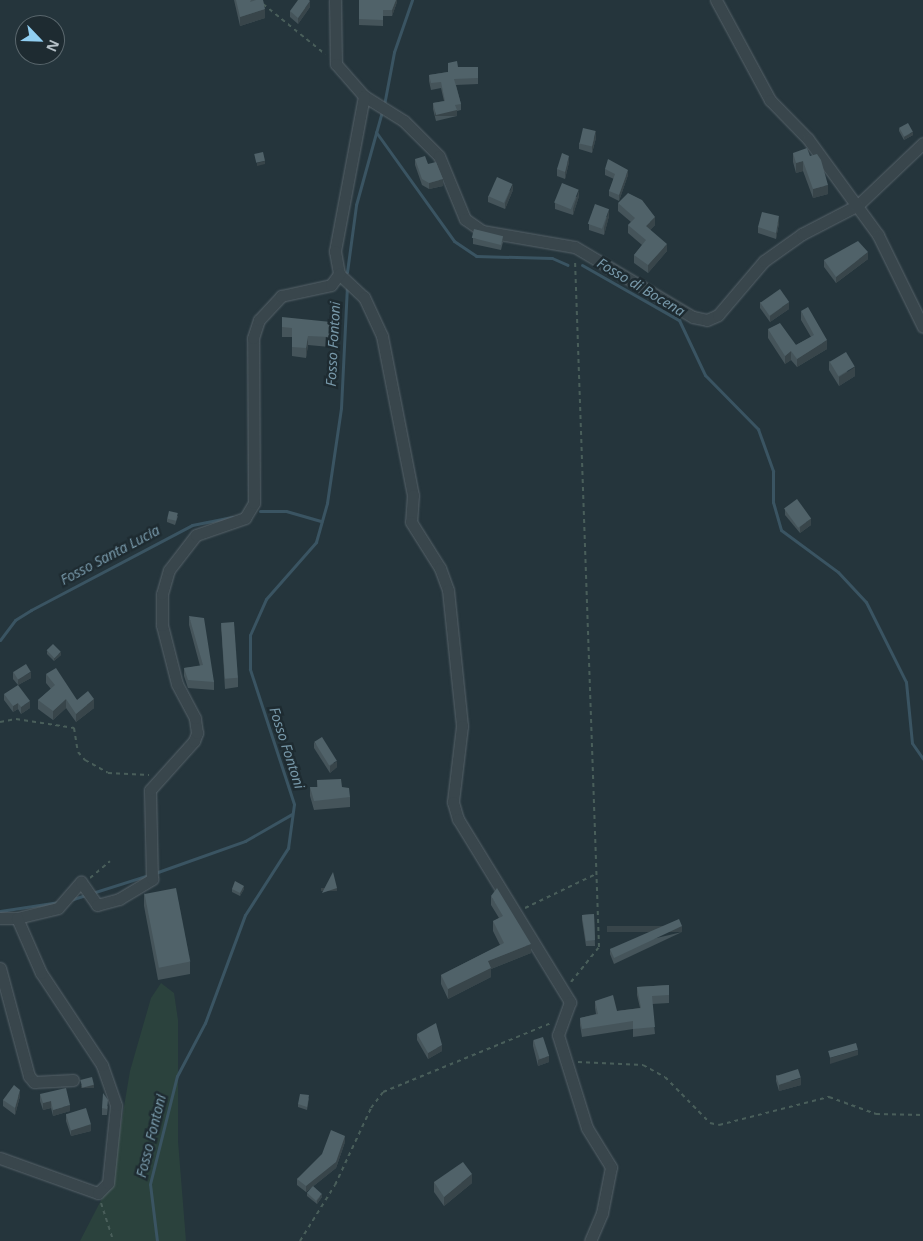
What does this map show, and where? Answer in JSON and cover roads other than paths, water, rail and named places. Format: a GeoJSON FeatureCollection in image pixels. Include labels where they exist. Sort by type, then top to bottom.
{"type":"FeatureCollection","features":[{"type":"Feature","properties":{"kind":"street"},"geometry":{"type":"LineString","coordinates":[[335,0],[336,64],[364,96],[392,112],[439,156],[465,218],[482,231],[575,247],[693,317],[707,320],[718,315],[764,261],[802,234],[858,205],[923,143]]}},
{"type":"Feature","properties":{"kind":"street"},"geometry":{"type":"LineString","coordinates":[[716,0],[770,100],[808,139],[858,205],[923,327]]}},
{"type":"Feature","properties":{"kind":"street"},"geometry":{"type":"LineString","coordinates":[[364,96],[335,251],[339,274],[364,297],[382,336],[413,495],[411,522],[440,568],[448,590],[462,726],[453,802],[507,900],[518,910],[548,971],[564,990],[570,1002],[568,1012],[557,1029],[588,1128],[611,1167],[604,1207],[590,1241]]}},
{"type":"Feature","properties":{"kind":"street"},"geometry":{"type":"LineString","coordinates":[[0,918],[17,918],[58,908],[81,882],[96,905],[119,899],[152,879],[148,811],[150,790],[158,776],[194,741],[196,733],[195,718],[172,667],[162,625],[162,594],[169,570],[196,535],[245,518],[254,503],[253,338],[259,320],[281,296],[331,285],[339,274]]}},
{"type":"Feature","properties":{"kind":"street"},"geometry":{"type":"LineString","coordinates":[[0,1158],[98,1193],[108,1183],[116,1105],[102,1065],[41,973],[17,918]]}},
{"type":"Feature","properties":{"kind":"street"},"geometry":{"type":"LineString","coordinates":[[0,968],[29,1076],[34,1082],[73,1080]]}},
{"type":"Feature","properties":{"kind":"waterway"},"geometry":{"type":"LineString","coordinates":[[384,105],[394,52],[412,0]]}},
{"type":"Feature","properties":{"kind":"waterway","name":"Fosso Fontoni"},"geometry":{"type":"LineString","coordinates":[[347,272],[356,205],[382,111]]}},
{"type":"Feature","properties":{"kind":"waterway","name":"Fosso di Bocena"},"geometry":{"type":"LineString","coordinates":[[376,132],[454,241],[476,256],[552,258],[568,265]]}},
{"type":"Feature","properties":{"kind":"waterway","name":"Fosso di Bocena"},"geometry":{"type":"LineString","coordinates":[[582,265],[679,320],[705,375],[758,429],[773,471],[773,502],[781,530],[838,572],[866,602],[906,682],[912,743],[923,759]]}},
{"type":"Feature","properties":{"kind":"waterway","name":"Fosso Fontoni"},"geometry":{"type":"LineString","coordinates":[[157,1241],[150,1184],[177,1076],[205,1023],[245,915],[288,848],[294,804],[250,669],[250,635],[266,599],[316,542],[327,503],[341,408],[347,287]]}},
{"type":"Feature","properties":{"kind":"waterway","name":"Fosso Santa Lucia"},"geometry":{"type":"LineString","coordinates":[[260,511],[286,511],[322,521]]}},
{"type":"Feature","properties":{"kind":"waterway","name":"Fosso Santa Lucia"},"geometry":{"type":"LineString","coordinates":[[0,640],[15,620],[31,610],[192,525],[232,517]]}},
{"type":"Feature","properties":{"kind":"waterway"},"geometry":{"type":"LineString","coordinates":[[155,873],[245,841],[292,814]]}},
{"type":"Feature","properties":{"kind":"waterway"},"geometry":{"type":"LineString","coordinates":[[70,900],[149,875]]}},
{"type":"Feature","properties":{"kind":"waterway"},"geometry":{"type":"LineString","coordinates":[[0,911],[59,902]]}}]}
